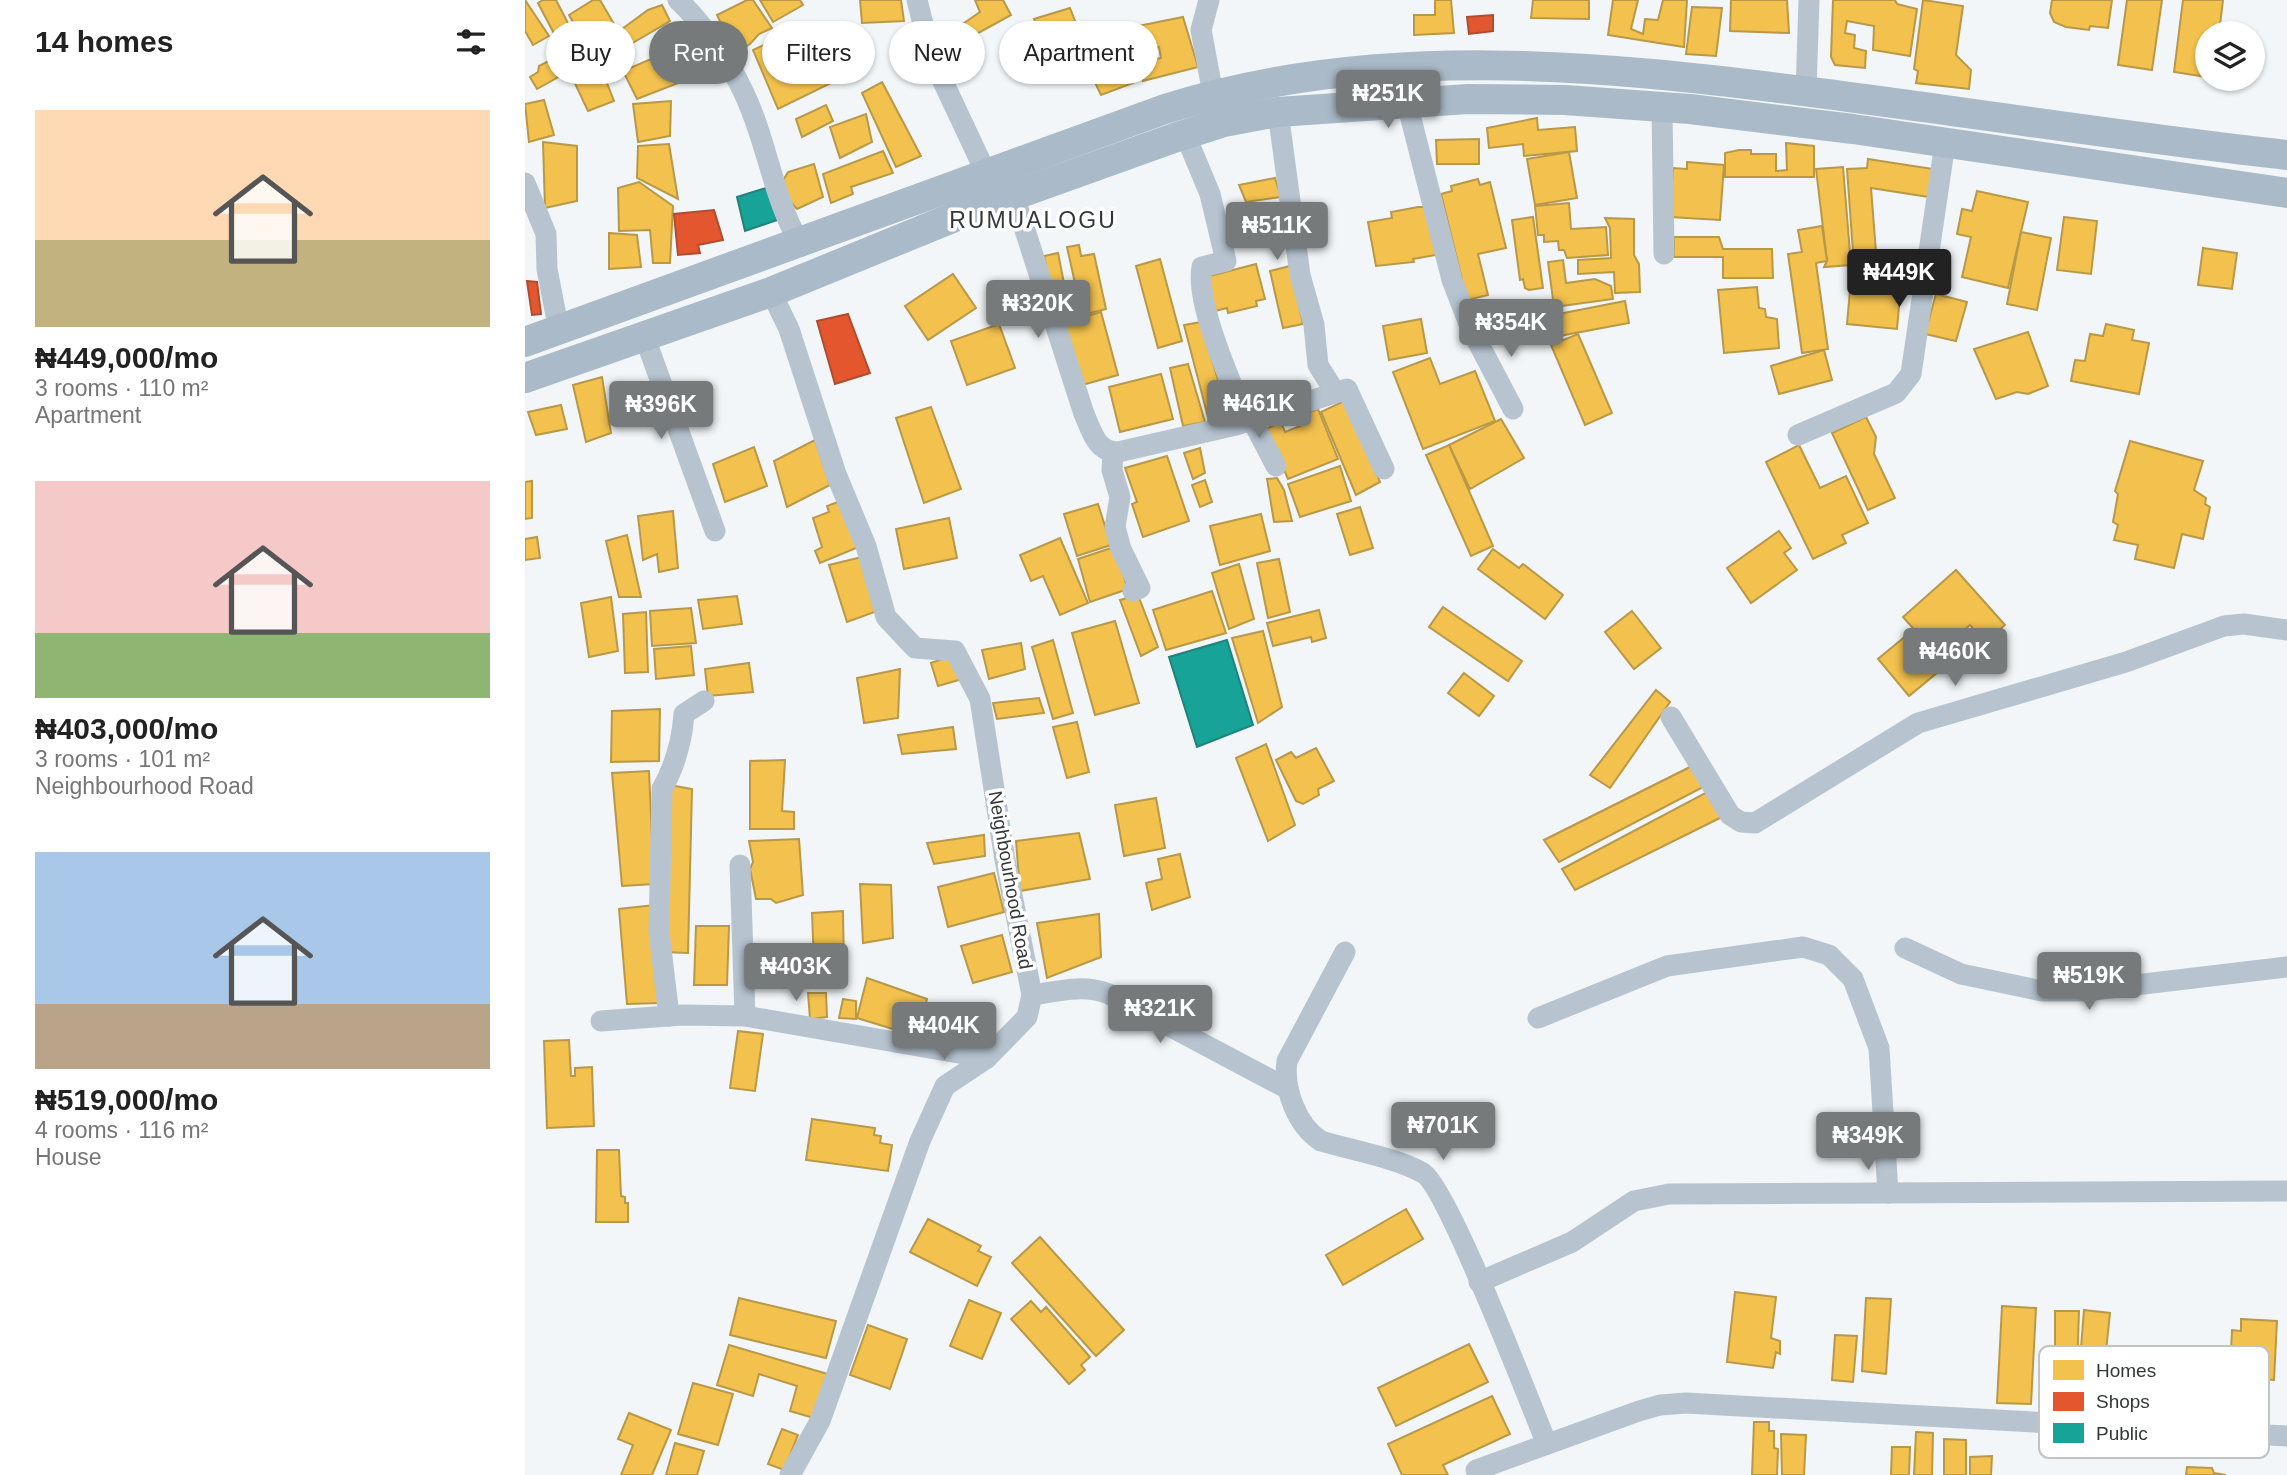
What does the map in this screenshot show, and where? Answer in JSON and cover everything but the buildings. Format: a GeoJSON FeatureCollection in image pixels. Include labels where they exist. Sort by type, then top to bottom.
{"type":"FeatureCollection","features":[{"type":"Feature","properties":{"kind":"main road"},"geometry":{"type":"LineString","coordinates":[[525,342],[986,173],[1213,94],[1368,69],[1469,65],[1567,67],[1691,76],[2287,155]]}},
{"type":"Feature","properties":{"kind":"main road"},"geometry":{"type":"LineString","coordinates":[[525,378],[772,292],[1014,196],[1185,134],[1224,122],[1278,112],[1407,103],[1565,100],[1662,107],[1945,143],[2287,193]]}},
{"type":"Feature","properties":{"kind":"street"},"geometry":{"type":"LineString","coordinates":[[678,0],[702,29],[743,92],[786,220],[799,242]]}},
{"type":"Feature","properties":{"kind":"street"},"geometry":{"type":"LineString","coordinates":[[917,0],[931,57],[986,173]]}},
{"type":"Feature","properties":{"kind":"street"},"geometry":{"type":"LineString","coordinates":[[1209,0],[1201,30],[1213,94]]}},
{"type":"Feature","properties":{"kind":"street"},"geometry":{"type":"LineString","coordinates":[[1806,91],[1809,0]]}},
{"type":"Feature","properties":{"kind":"street"},"geometry":{"type":"LineString","coordinates":[[1368,69],[1373,105]]}},
{"type":"Feature","properties":{"kind":"street"},"geometry":{"type":"LineString","coordinates":[[1407,103],[1452,279],[1471,328],[1513,409]]}},
{"type":"Feature","properties":{"kind":"street"},"geometry":{"type":"LineString","coordinates":[[1662,107],[1664,254]]}},
{"type":"Feature","properties":{"kind":"street"},"geometry":{"type":"LineString","coordinates":[[1278,112],[1300,275],[1314,325],[1318,365],[1335,391]]}},
{"type":"Feature","properties":{"kind":"street"},"geometry":{"type":"LineString","coordinates":[[1185,134],[1210,194],[1226,261],[1202,267],[1199,283],[1213,331],[1250,421],[1276,466]]}},
{"type":"Feature","properties":{"kind":"street"},"geometry":{"type":"LineString","coordinates":[[1798,435],[1896,393],[1911,374],[1945,143]]}},
{"type":"Feature","properties":{"kind":"street"},"geometry":{"type":"LineString","coordinates":[[525,183],[546,234],[547,269],[559,331]]}},
{"type":"Feature","properties":{"kind":"street"},"geometry":{"type":"LineString","coordinates":[[1014,196],[1084,414],[1100,447],[1113,452],[1250,421],[1347,389],[1355,400],[1384,470]]}},
{"type":"Feature","properties":{"kind":"street","name":"Neighbourhood Road"},"geometry":{"type":"LineString","coordinates":[[772,292],[789,329],[836,474],[866,545],[886,617],[915,648],[955,651],[979,699],[1005,860],[1032,995],[1027,1017],[987,1058],[946,1086],[920,1141],[820,1421],[790,1475]]}},
{"type":"Feature","properties":{"kind":"street"},"geometry":{"type":"LineString","coordinates":[[645,338],[715,531]]}},
{"type":"Feature","properties":{"kind":"street"},"geometry":{"type":"LineString","coordinates":[[1113,452],[1112,470],[1120,497],[1115,527],[1121,549],[1140,588],[1133,591]]}},
{"type":"Feature","properties":{"kind":"street"},"geometry":{"type":"LineString","coordinates":[[1671,717],[1730,815],[1741,822],[1755,822],[1918,723],[2126,662],[2224,626],[2244,624],[2287,630]]}},
{"type":"Feature","properties":{"kind":"street"},"geometry":{"type":"LineString","coordinates":[[669,1016],[659,932],[661,789],[671,772],[683,737],[684,714],[704,701]]}},
{"type":"Feature","properties":{"kind":"street"},"geometry":{"type":"LineString","coordinates":[[740,865],[745,1016]]}},
{"type":"Feature","properties":{"kind":"street"},"geometry":{"type":"LineString","coordinates":[[1538,1018],[1667,966],[1803,947],[1829,955],[1853,979],[1879,1048],[1888,1193]]}},
{"type":"Feature","properties":{"kind":"street"},"geometry":{"type":"LineString","coordinates":[[1905,948],[1961,974],[2042,991],[2085,991],[2287,967]]}},
{"type":"Feature","properties":{"kind":"street"},"geometry":{"type":"LineString","coordinates":[[1345,952],[1287,1061],[1288,1089],[1310,1135],[1321,1141],[1413,1169],[1434,1183],[1547,1444]]}},
{"type":"Feature","properties":{"kind":"street"},"geometry":{"type":"LineString","coordinates":[[1032,995],[1077,988],[1101,991],[1288,1089]]}},
{"type":"Feature","properties":{"kind":"street"},"geometry":{"type":"LineString","coordinates":[[601,1021],[669,1016],[745,1016],[987,1058]]}},
{"type":"Feature","properties":{"kind":"street"},"geometry":{"type":"LineString","coordinates":[[1479,1282],[1572,1242],[1634,1200],[1669,1194],[2287,1191]]}},
{"type":"Feature","properties":{"kind":"street"},"geometry":{"type":"LineString","coordinates":[[1476,1470],[1660,1405],[1686,1404],[2039,1423]]}},
{"type":"Feature","properties":{"kind":"street"},"geometry":{"type":"LineString","coordinates":[[2269,1435],[2287,1436]]}},
{"type":"Feature","properties":{"kind":"district","name":"RUMUALOGU"},"geometry":{"type":"Point","coordinates":[1033,220]}}]}
